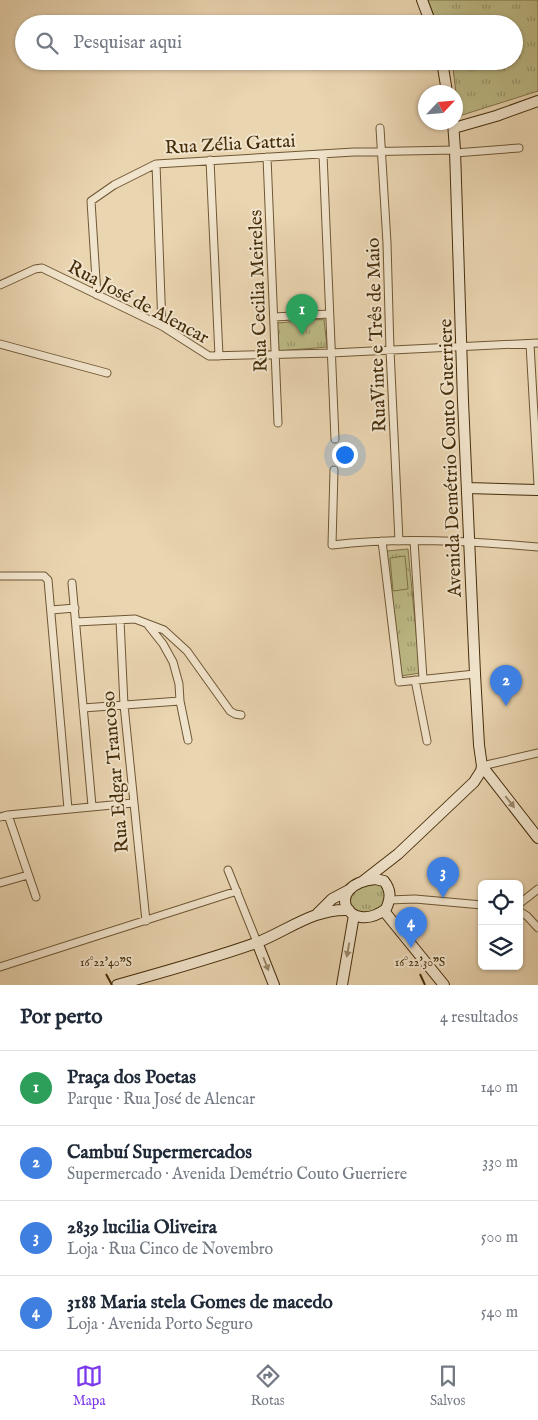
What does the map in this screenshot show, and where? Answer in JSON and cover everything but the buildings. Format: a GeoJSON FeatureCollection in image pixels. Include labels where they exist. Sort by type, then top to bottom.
{"type":"FeatureCollection","features":[{"type":"Feature","properties":{"kind":"main road"},"geometry":{"type":"LineString","coordinates":[[422,0],[428,15]]}},
{"type":"Feature","properties":{"kind":"main road"},"geometry":{"type":"LineString","coordinates":[[443,70],[446,85]]}},
{"type":"Feature","properties":{"kind":"main road"},"geometry":{"type":"LineString","coordinates":[[463,123],[496,116],[538,101]]}},
{"type":"Feature","properties":{"kind":"main road","name":"Avenida Demétrio Couto Guerriere"},"geometry":{"type":"LineString","coordinates":[[454,130],[469,541],[479,745],[482,766]]}},
{"type":"Feature","properties":{"kind":"main road"},"geometry":{"type":"LineString","coordinates":[[468,488],[538,490]]}},
{"type":"Feature","properties":{"kind":"main road"},"geometry":{"type":"LineString","coordinates":[[482,766],[538,838]]}},
{"type":"Feature","properties":{"kind":"main road"},"geometry":{"type":"LineString","coordinates":[[316,914],[332,900],[362,882],[398,854],[474,782],[482,771],[482,766]]}},
{"type":"Feature","properties":{"kind":"main road"},"geometry":{"type":"LineString","coordinates":[[382,880],[387,868],[398,854]]}},
{"type":"Feature","properties":{"kind":"main road"},"geometry":{"type":"LineString","coordinates":[[117,985],[257,942],[316,914],[331,910],[351,912],[369,917],[384,911],[390,900],[389,890],[382,880],[375,879],[362,882]]}},
{"type":"Feature","properties":{"kind":"main road"},"geometry":{"type":"LineString","coordinates":[[342,985],[351,912],[344,898],[350,889]]}},
{"type":"Feature","properties":{"kind":"main road"},"geometry":{"type":"LineString","coordinates":[[384,911],[444,985]]}},
{"type":"Feature","properties":{"kind":"main road"},"geometry":{"type":"LineString","coordinates":[[257,942],[274,985]]}},
{"type":"Feature","properties":{"kind":"street","name":"RuaVinte e Três de Maio"},"geometry":{"type":"LineString","coordinates":[[380,128],[387,243],[399,541]]}},
{"type":"Feature","properties":{"kind":"street","name":"Rua Zélia Gattai"},"geometry":{"type":"LineString","coordinates":[[97,295],[91,201],[114,184],[156,164],[323,154],[520,148]]}},
{"type":"Feature","properties":{"kind":"street"},"geometry":{"type":"LineString","coordinates":[[323,154],[335,439]]}},
{"type":"Feature","properties":{"kind":"street","name":"Rua Cecilia Meireles"},"geometry":{"type":"LineString","coordinates":[[267,157],[278,423]]}},
{"type":"Feature","properties":{"kind":"street"},"geometry":{"type":"LineString","coordinates":[[210,160],[219,356]]}},
{"type":"Feature","properties":{"kind":"street"},"geometry":{"type":"LineString","coordinates":[[156,164],[162,326]]}},
{"type":"Feature","properties":{"kind":"street","name":"Rua José de Alencar"},"geometry":{"type":"LineString","coordinates":[[0,285],[36,268],[42,268],[162,326],[209,356],[331,353],[534,344]]}},
{"type":"Feature","properties":{"kind":"street"},"geometry":{"type":"LineString","coordinates":[[274,317],[329,314]]}},
{"type":"Feature","properties":{"kind":"street"},"geometry":{"type":"LineString","coordinates":[[0,344],[107,373]]}},
{"type":"Feature","properties":{"kind":"street"},"geometry":{"type":"LineString","coordinates":[[534,344],[538,485]]}},
{"type":"Feature","properties":{"kind":"street"},"geometry":{"type":"LineString","coordinates":[[334,470],[332,545],[371,541],[469,541],[538,547]]}},
{"type":"Feature","properties":{"kind":"street"},"geometry":{"type":"LineString","coordinates":[[382,541],[399,682],[475,674]]}},
{"type":"Feature","properties":{"kind":"street"},"geometry":{"type":"LineString","coordinates":[[414,541],[423,680]]}},
{"type":"Feature","properties":{"kind":"street"},"geometry":{"type":"LineString","coordinates":[[0,576],[46,576],[48,580],[68,809]]}},
{"type":"Feature","properties":{"kind":"street"},"geometry":{"type":"LineString","coordinates":[[72,583],[92,806]]}},
{"type":"Feature","properties":{"kind":"street"},"geometry":{"type":"LineString","coordinates":[[50,610],[75,608]]}},
{"type":"Feature","properties":{"kind":"street"},"geometry":{"type":"LineString","coordinates":[[76,622],[135,619],[164,630],[179,641],[230,710],[235,714],[241,714]]}},
{"type":"Feature","properties":{"kind":"street","name":"Rua Edgar Trancoso"},"geometry":{"type":"LineString","coordinates":[[120,620],[124,705],[146,921]]}},
{"type":"Feature","properties":{"kind":"street"},"geometry":{"type":"LineString","coordinates":[[148,624],[163,644],[173,662],[179,684],[180,701],[188,740]]}},
{"type":"Feature","properties":{"kind":"street"},"geometry":{"type":"LineString","coordinates":[[415,680],[427,741]]}},
{"type":"Feature","properties":{"kind":"street"},"geometry":{"type":"LineString","coordinates":[[82,708],[180,701]]}},
{"type":"Feature","properties":{"kind":"street"},"geometry":{"type":"LineString","coordinates":[[482,766],[538,753]]}},
{"type":"Feature","properties":{"kind":"street"},"geometry":{"type":"LineString","coordinates":[[0,817],[8,814],[133,803]]}},
{"type":"Feature","properties":{"kind":"street"},"geometry":{"type":"LineString","coordinates":[[8,814],[36,897]]}},
{"type":"Feature","properties":{"kind":"street"},"geometry":{"type":"LineString","coordinates":[[228,870],[257,942]]}},
{"type":"Feature","properties":{"kind":"street"},"geometry":{"type":"LineString","coordinates":[[0,883],[28,875]]}},
{"type":"Feature","properties":{"kind":"street"},"geometry":{"type":"LineString","coordinates":[[523,901],[538,889]]}},
{"type":"Feature","properties":{"kind":"street"},"geometry":{"type":"LineString","coordinates":[[0,967],[237,891]]}},
{"type":"Feature","properties":{"kind":"street"},"geometry":{"type":"LineString","coordinates":[[390,900],[415,898],[478,905]]}},
{"type":"Feature","properties":{"kind":"street"},"geometry":{"type":"LineString","coordinates":[[523,914],[538,928]]}},
{"type":"Feature","properties":{"kind":"green space"},"geometry":{"type":"Polygon","coordinates":[[[428,0],[538,0],[538,91],[463,115],[463,85],[455,85],[453,70],[523,70],[523,15],[434,15],[428,0]]]}},
{"type":"Feature","properties":{"kind":"green space"},"geometry":{"type":"Polygon","coordinates":[[[324,319],[327,347],[279,351],[277,323],[324,319]]]}},
{"type":"Feature","properties":{"kind":"green space"},"geometry":{"type":"Polygon","coordinates":[[[408,549],[420,673],[401,676],[386,551],[408,549]]]}},
{"type":"Feature","properties":{"kind":"green space"},"geometry":{"type":"Polygon","coordinates":[[[405,556],[408,589],[393,591],[390,558],[405,556]]]}},
{"type":"Feature","properties":{"kind":"green space"},"geometry":{"type":"Polygon","coordinates":[[[380,883],[387,893],[383,905],[371,915],[356,912],[348,898],[351,894],[362,886],[380,883]]]}},
{"type":"Feature","properties":{"kind":"place","name":"Praça dos Poetas"},"geometry":{"type":"Point","coordinates":[302,335]}},
{"type":"Feature","properties":{"kind":"place","name":"Cambuí Supermercados"},"geometry":{"type":"Point","coordinates":[506,706]}},
{"type":"Feature","properties":{"kind":"place","name":"2839 lucilia Oliveira"},"geometry":{"type":"Point","coordinates":[443,898]}},
{"type":"Feature","properties":{"kind":"place","name":"3188 Maria stela Gomes de macedo"},"geometry":{"type":"Point","coordinates":[411,948]}}]}
